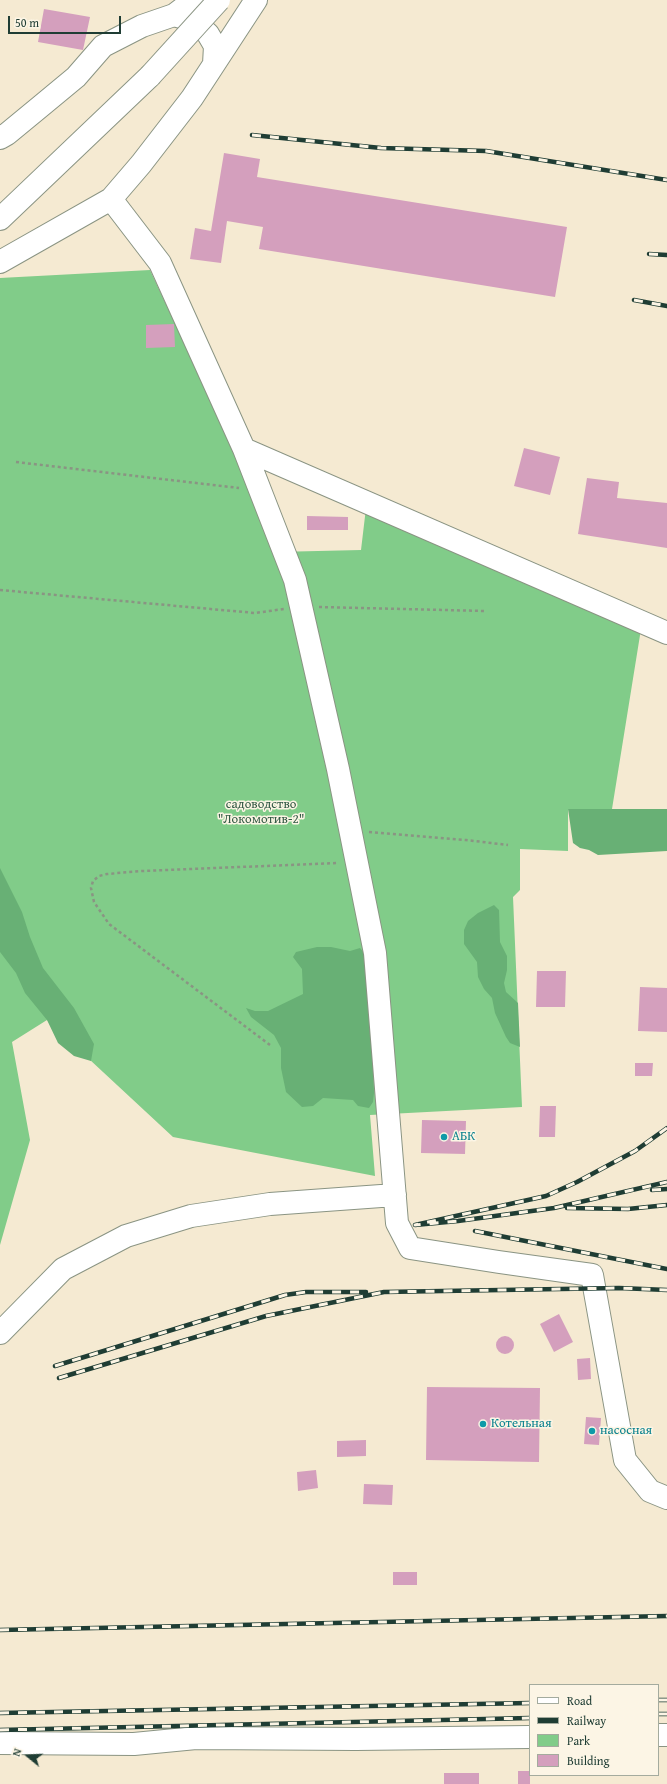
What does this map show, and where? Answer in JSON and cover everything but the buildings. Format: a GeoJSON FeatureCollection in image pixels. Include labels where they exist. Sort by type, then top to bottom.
{"type":"FeatureCollection","features":[{"type":"Feature","properties":{"kind":"street"},"geometry":{"type":"LineString","coordinates":[[0,138],[7,134],[76,77],[104,46],[142,26],[174,15],[194,0]]}},
{"type":"Feature","properties":{"kind":"street"},"geometry":{"type":"LineString","coordinates":[[2,217],[150,76],[219,0]]}},
{"type":"Feature","properties":{"kind":"street"},"geometry":{"type":"LineString","coordinates":[[0,262],[111,199],[141,164],[192,98],[256,0]]}},
{"type":"Feature","properties":{"kind":"street"},"geometry":{"type":"LineString","coordinates":[[174,15],[194,21],[208,34],[215,46],[214,64]]}},
{"type":"Feature","properties":{"kind":"street"},"geometry":{"type":"LineString","coordinates":[[111,199],[160,264],[244,449],[295,580],[338,769],[375,953],[397,1223],[410,1248],[467,1258],[592,1274],[626,1460],[650,1491],[667,1498]]}},
{"type":"Feature","properties":{"kind":"street"},"geometry":{"type":"LineString","coordinates":[[244,449],[667,632]]}},
{"type":"Feature","properties":{"kind":"street"},"geometry":{"type":"LineString","coordinates":[[0,1333],[63,1269],[126,1236],[191,1216],[262,1205],[395,1195]]}},
{"type":"Feature","properties":{"kind":"street"},"geometry":{"type":"LineString","coordinates":[[0,1743],[134,1744],[196,1738],[356,1739],[529,1737]]}},
{"type":"Feature","properties":{"kind":"path"},"geometry":{"type":"LineString","coordinates":[[16,462],[260,490]]}},
{"type":"Feature","properties":{"kind":"path"},"geometry":{"type":"LineString","coordinates":[[0,590],[255,613],[301,607],[486,611]]}},
{"type":"Feature","properties":{"kind":"path"},"geometry":{"type":"LineString","coordinates":[[351,831],[466,840],[508,845]]}},
{"type":"Feature","properties":{"kind":"path"},"geometry":{"type":"LineString","coordinates":[[270,1045],[109,924],[94,902],[91,888],[93,881],[98,876],[107,874],[142,871],[357,863]]}},
{"type":"Feature","properties":{"kind":"green space","name":"садоводство \"Локомотив-2\""},"geometry":{"type":"Polygon","coordinates":[[[150,270],[249,482],[275,552],[361,550],[366,508],[641,629],[612,809],[568,809],[568,851],[520,849],[520,890],[513,897],[522,1107],[370,1115],[375,1176],[173,1137],[47,1020],[12,1042],[30,1140],[0,1245],[0,278],[150,270]]]}},
{"type":"Feature","properties":{"kind":"green space"},"geometry":{"type":"Polygon","coordinates":[[[568,809],[667,809],[667,851],[598,855],[589,850],[580,848],[573,843],[568,809]]]}},
{"type":"Feature","properties":{"kind":"green space"},"geometry":{"type":"Polygon","coordinates":[[[0,868],[22,912],[30,937],[43,968],[74,1008],[94,1044],[91,1061],[74,1056],[58,1043],[47,1020],[25,993],[16,973],[0,952],[0,868]]]}},
{"type":"Feature","properties":{"kind":"green space"},"geometry":{"type":"Polygon","coordinates":[[[494,905],[499,910],[500,942],[507,956],[507,970],[504,983],[506,992],[518,1003],[520,1047],[510,1043],[506,1037],[495,1013],[492,998],[484,989],[478,977],[477,962],[464,944],[464,930],[468,921],[478,913],[494,905]]]}},
{"type":"Feature","properties":{"kind":"green space"},"geometry":{"type":"Polygon","coordinates":[[[317,947],[331,947],[350,951],[360,948],[365,954],[370,993],[374,1093],[373,1102],[369,1108],[358,1106],[353,1100],[323,1098],[313,1106],[302,1107],[286,1092],[281,1068],[281,1048],[274,1035],[251,1017],[246,1008],[255,1011],[268,1011],[303,994],[302,969],[293,957],[296,952],[317,947]]]}},
{"type":"Feature","properties":{"kind":"railway"},"geometry":{"type":"LineString","coordinates":[[252,135],[381,148],[486,151],[667,180]]}},
{"type":"Feature","properties":{"kind":"railway"},"geometry":{"type":"LineString","coordinates":[[649,254],[667,255]]}},
{"type":"Feature","properties":{"kind":"railway"},"geometry":{"type":"LineString","coordinates":[[634,300],[667,306]]}},
{"type":"Feature","properties":{"kind":"railway"},"geometry":{"type":"LineString","coordinates":[[667,1128],[635,1151],[577,1182],[546,1196],[415,1225],[458,1221],[554,1208],[667,1182]]}},
{"type":"Feature","properties":{"kind":"railway"},"geometry":{"type":"LineString","coordinates":[[652,1190],[667,1189]]}},
{"type":"Feature","properties":{"kind":"railway"},"geometry":{"type":"LineString","coordinates":[[567,1208],[628,1209],[667,1205]]}},
{"type":"Feature","properties":{"kind":"railway"},"geometry":{"type":"LineString","coordinates":[[475,1231],[667,1269]]}},
{"type":"Feature","properties":{"kind":"railway"},"geometry":{"type":"LineString","coordinates":[[59,1378],[266,1316],[384,1292],[619,1288],[667,1290]]}},
{"type":"Feature","properties":{"kind":"railway"},"geometry":{"type":"LineString","coordinates":[[55,1366],[285,1295],[306,1292],[366,1292]]}},
{"type":"Feature","properties":{"kind":"railway"},"geometry":{"type":"LineString","coordinates":[[0,1630],[667,1616]]}},
{"type":"Feature","properties":{"kind":"railway"},"geometry":{"type":"LineString","coordinates":[[659,1700],[667,1700]]}},
{"type":"Feature","properties":{"kind":"railway"},"geometry":{"type":"LineString","coordinates":[[0,1713],[529,1703]]}},
{"type":"Feature","properties":{"kind":"railway"},"geometry":{"type":"LineString","coordinates":[[659,1714],[667,1714]]}},
{"type":"Feature","properties":{"kind":"railway"},"geometry":{"type":"LineString","coordinates":[[0,1730],[529,1718]]}},
{"type":"Feature","properties":{"kind":"place","name":"АБК"},"geometry":{"type":"Point","coordinates":[444,1137]}},
{"type":"Feature","properties":{"kind":"place","name":"Котельная"},"geometry":{"type":"Point","coordinates":[483,1424]}},
{"type":"Feature","properties":{"kind":"place","name":"насосная"},"geometry":{"type":"Point","coordinates":[592,1431]}}]}
